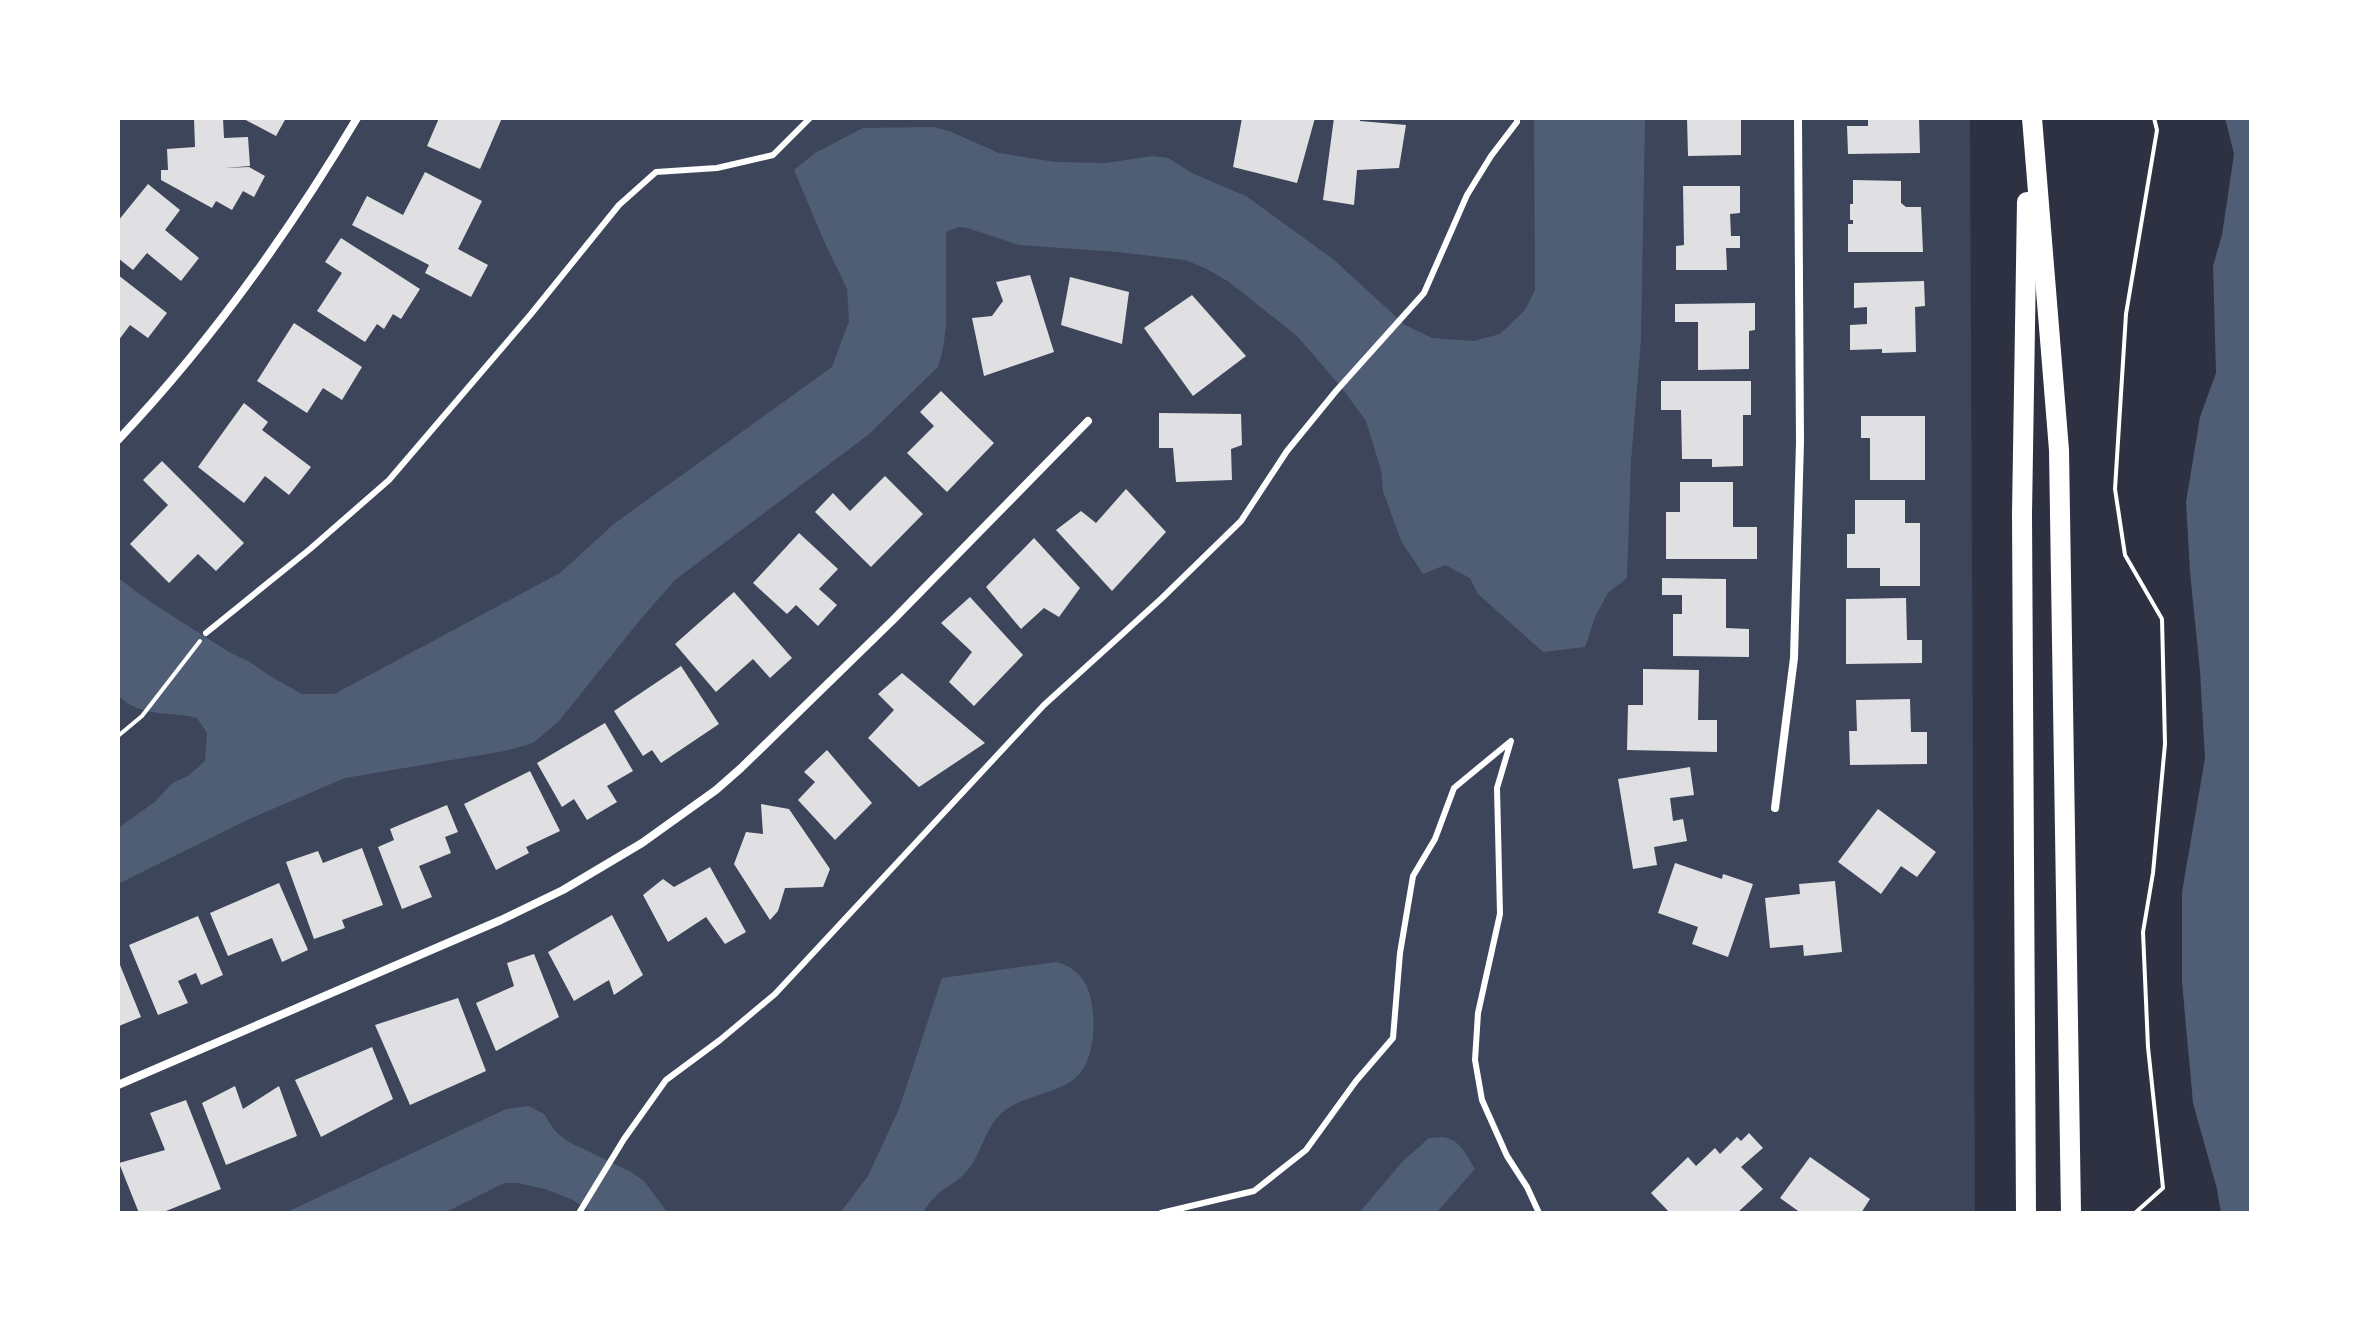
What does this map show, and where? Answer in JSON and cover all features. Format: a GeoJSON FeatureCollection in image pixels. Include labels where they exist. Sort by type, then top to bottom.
{"type":"FeatureCollection","features":[{"type":"Feature","properties":{"kind":"main road"},"geometry":{"type":"LineString","coordinates":[[2026,1213],[2022,514],[2030,118]]}},
{"type":"Feature","properties":{"kind":"main road"},"geometry":{"type":"LineString","coordinates":[[2030,118],[2059,450],[2071,1213]]}},
{"type":"Feature","properties":{"kind":"street"},"geometry":{"type":"LineString","coordinates":[[118,440],[209,337],[263,265],[357,118]]}},
{"type":"Feature","properties":{"kind":"street"},"geometry":{"type":"LineString","coordinates":[[1775,808],[1794,658],[1800,442],[1798,118]]}},
{"type":"Feature","properties":{"kind":"street"},"geometry":{"type":"LineString","coordinates":[[118,1085],[501,920],[563,890],[642,843],[716,790],[741,768],[893,620],[1088,421]]}},
{"type":"Feature","properties":{"kind":"lane"},"geometry":{"type":"LineString","coordinates":[[206,633],[389,480],[531,314],[619,205],[656,172],[717,168],[773,155],[810,118]]}},
{"type":"Feature","properties":{"kind":"lane"},"geometry":{"type":"LineString","coordinates":[[580,1212],[624,1139],[666,1080],[775,994],[1044,705],[1241,521],[1287,451],[1424,293],[1467,195],[1517,118]]}},
{"type":"Feature","properties":{"kind":"lane"},"geometry":{"type":"LineString","coordinates":[[1161,1213],[1254,1191],[1306,1150],[1356,1081],[1393,1038],[1400,953],[1413,876],[1435,839],[1454,788],[1511,741],[1497,788],[1500,914],[1478,1013],[1475,1060],[1482,1100],[1507,1156],[1539,1213]]}},
{"type":"Feature","properties":{"kind":"path"},"geometry":{"type":"LineString","coordinates":[[2135,1213],[2163,1188],[2148,1047],[2143,932],[2153,873],[2165,744],[2162,619],[2125,555],[2115,489],[2126,314],[2157,130],[2154,118]]}},
{"type":"Feature","properties":{"kind":"path"},"geometry":{"type":"LineString","coordinates":[[118,736],[142,716],[206,633]]}},
{"type":"Feature","properties":{"kind":"shaded area"},"geometry":{"type":"Polygon","coordinates":[[[118,118],[1970,118],[1975,1213],[118,1213],[118,118]]]}},
{"type":"Feature","properties":{"kind":"shaded area"},"geometry":{"type":"Polygon","coordinates":[[[1534,118],[1645,118],[1641,339],[1631,462],[1627,578],[1608,593],[1596,615],[1585,647],[1543,652],[1478,594],[1470,578],[1445,565],[1423,574],[1401,541],[1383,491],[1381,470],[1366,421],[1297,336],[1229,282],[1185,260],[1019,245],[958,227],[946,232],[946,326],[938,367],[868,435],[675,580],[559,721],[533,743],[505,751],[345,778],[247,820],[118,884],[118,828],[156,801],[171,784],[189,775],[205,761],[207,733],[197,718],[145,711],[118,695],[118,578],[229,652],[302,694],[334,694],[560,573],[615,523],[832,367],[849,321],[847,289],[794,170],[815,153],[863,128],[933,127],[999,153],[1056,162],[1106,163],[1152,156],[1168,158],[1194,174],[1246,196],[1333,259],[1405,325],[1432,338],[1474,341],[1500,334],[1525,310],[1535,290],[1534,118]]]}},
{"type":"Feature","properties":{"kind":"shaded area"},"geometry":{"type":"Polygon","coordinates":[[[2225,118],[2251,118],[2251,1213],[2221,1213],[2193,1103],[2182,982],[2182,892],[2205,758],[2186,502],[2200,417],[2216,373],[2213,266],[2222,235],[2234,154],[2225,118]]]}},
{"type":"Feature","properties":{"kind":"shaded area"},"geometry":{"type":"Polygon","coordinates":[[[1056,962],[1079,975],[1092,1005],[1091,1048],[1081,1072],[1054,1090],[1013,1105],[997,1118],[967,1171],[938,1194],[922,1213],[840,1213],[868,1176],[899,1109],[942,978],[1056,962]]]}},
{"type":"Feature","properties":{"kind":"shaded area"},"geometry":{"type":"Polygon","coordinates":[[[529,1106],[544,1114],[555,1131],[567,1141],[644,1181],[668,1213],[592,1213],[573,1200],[545,1189],[504,1183],[444,1213],[285,1213],[506,1109],[529,1106]]]}},
{"type":"Feature","properties":{"kind":"shaded area"},"geometry":{"type":"Polygon","coordinates":[[[1443,1137],[1459,1145],[1475,1169],[1436,1213],[1359,1213],[1403,1161],[1429,1138],[1443,1137]]]}},
{"type":"Feature","properties":{"kind":"building"},"geometry":{"type":"Polygon","coordinates":[[[194,118],[223,118],[224,138],[248,137],[250,166],[224,168],[249,167],[265,176],[254,197],[243,191],[232,210],[216,201],[212,208],[161,180],[161,170],[168,170],[167,149],[195,147],[194,118]]]}},
{"type":"Feature","properties":{"kind":"building"},"geometry":{"type":"Polygon","coordinates":[[[242,118],[286,118],[276,136],[242,118]]]}},
{"type":"Feature","properties":{"kind":"building"},"geometry":{"type":"Polygon","coordinates":[[[439,118],[502,118],[480,169],[427,146],[439,118]]]}},
{"type":"Feature","properties":{"kind":"building"},"geometry":{"type":"Polygon","coordinates":[[[1242,118],[1315,118],[1297,183],[1233,167],[1242,118]]]}},
{"type":"Feature","properties":{"kind":"building"},"geometry":{"type":"Polygon","coordinates":[[[1334,118],[1360,118],[1360,121],[1406,125],[1399,168],[1357,170],[1354,205],[1323,200],[1334,118]]]}},
{"type":"Feature","properties":{"kind":"building"},"geometry":{"type":"Polygon","coordinates":[[[1687,118],[1741,118],[1741,155],[1688,156],[1687,118]]]}},
{"type":"Feature","properties":{"kind":"building"},"geometry":{"type":"Polygon","coordinates":[[[1868,118],[1919,118],[1920,153],[1848,154],[1847,126],[1868,126],[1868,118]]]}},
{"type":"Feature","properties":{"kind":"building"},"geometry":{"type":"Polygon","coordinates":[[[425,172],[482,201],[458,249],[488,265],[471,297],[425,273],[429,265],[352,225],[367,196],[403,215],[425,172]]]}},
{"type":"Feature","properties":{"kind":"building"},"geometry":{"type":"Polygon","coordinates":[[[1853,180],[1901,181],[1901,203],[1906,207],[1921,207],[1923,252],[1848,252],[1848,224],[1853,224],[1850,204],[1853,204],[1853,180]]]}},
{"type":"Feature","properties":{"kind":"building"},"geometry":{"type":"Polygon","coordinates":[[[148,184],[180,210],[165,230],[199,258],[181,281],[147,253],[133,270],[118,258],[118,221],[148,184]]]}},
{"type":"Feature","properties":{"kind":"building"},"geometry":{"type":"Polygon","coordinates":[[[1683,186],[1740,186],[1740,213],[1730,214],[1731,236],[1740,236],[1740,248],[1726,248],[1727,270],[1676,270],[1676,246],[1684,245],[1683,186]]]}},
{"type":"Feature","properties":{"kind":"building"},"geometry":{"type":"Polygon","coordinates":[[[341,238],[420,289],[401,319],[393,314],[384,329],[377,324],[365,342],[317,311],[342,273],[325,262],[341,238]]]}},
{"type":"Feature","properties":{"kind":"building"},"geometry":{"type":"Polygon","coordinates":[[[118,275],[167,313],[148,338],[130,325],[118,341],[118,275]]]}},
{"type":"Feature","properties":{"kind":"building"},"geometry":{"type":"Polygon","coordinates":[[[1030,275],[1054,352],[984,376],[972,318],[992,316],[1003,301],[996,282],[1030,275]]]}},
{"type":"Feature","properties":{"kind":"building"},"geometry":{"type":"Polygon","coordinates":[[[1070,277],[1129,292],[1122,344],[1061,325],[1070,277]]]}},
{"type":"Feature","properties":{"kind":"building"},"geometry":{"type":"Polygon","coordinates":[[[1924,281],[1925,306],[1915,307],[1916,352],[1850,350],[1850,325],[1867,324],[1867,307],[1854,308],[1854,283],[1924,281]]]}},
{"type":"Feature","properties":{"kind":"building"},"geometry":{"type":"Polygon","coordinates":[[[1192,295],[1246,356],[1193,396],[1144,328],[1192,295]]]}},
{"type":"Feature","properties":{"kind":"building"},"geometry":{"type":"Polygon","coordinates":[[[1755,303],[1755,330],[1749,331],[1749,369],[1698,370],[1698,322],[1675,322],[1675,304],[1755,303]]]}},
{"type":"Feature","properties":{"kind":"building"},"geometry":{"type":"Polygon","coordinates":[[[294,323],[362,367],[342,400],[323,388],[307,413],[257,381],[294,323]]]}},
{"type":"Feature","properties":{"kind":"building"},"geometry":{"type":"Polygon","coordinates":[[[1661,381],[1751,381],[1751,415],[1743,415],[1743,466],[1712,467],[1712,459],[1682,459],[1681,410],[1661,410],[1661,381]]]}},
{"type":"Feature","properties":{"kind":"building"},"geometry":{"type":"Polygon","coordinates":[[[941,391],[994,443],[947,492],[907,453],[934,426],[920,412],[941,391]]]}},
{"type":"Feature","properties":{"kind":"building"},"geometry":{"type":"Polygon","coordinates":[[[244,403],[268,422],[262,430],[311,467],[289,495],[265,476],[244,503],[198,467],[244,403]]]}},
{"type":"Feature","properties":{"kind":"building"},"geometry":{"type":"Polygon","coordinates":[[[1159,413],[1241,414],[1242,445],[1231,449],[1232,480],[1176,482],[1173,448],[1159,448],[1159,413]]]}},
{"type":"Feature","properties":{"kind":"building"},"geometry":{"type":"Polygon","coordinates":[[[1861,416],[1925,416],[1925,480],[1870,480],[1870,438],[1861,438],[1861,416]]]}},
{"type":"Feature","properties":{"kind":"building"},"geometry":{"type":"Polygon","coordinates":[[[162,461],[244,543],[216,571],[198,554],[169,583],[130,544],[168,505],[143,480],[162,461]]]}},
{"type":"Feature","properties":{"kind":"building"},"geometry":{"type":"Polygon","coordinates":[[[885,476],[923,514],[871,567],[815,512],[833,493],[850,511],[885,476]]]}},
{"type":"Feature","properties":{"kind":"building"},"geometry":{"type":"Polygon","coordinates":[[[1680,482],[1733,482],[1733,527],[1757,527],[1757,559],[1666,559],[1666,512],[1680,512],[1680,482]]]}},
{"type":"Feature","properties":{"kind":"building"},"geometry":{"type":"Polygon","coordinates":[[[1126,489],[1166,532],[1112,591],[1056,530],[1081,511],[1096,523],[1126,489]]]}},
{"type":"Feature","properties":{"kind":"building"},"geometry":{"type":"Polygon","coordinates":[[[1855,500],[1905,500],[1905,523],[1920,523],[1920,586],[1880,586],[1880,568],[1847,568],[1847,534],[1855,534],[1855,500]]]}},
{"type":"Feature","properties":{"kind":"building"},"geometry":{"type":"Polygon","coordinates":[[[799,533],[838,569],[819,589],[837,605],[818,626],[796,605],[787,614],[753,583],[799,533]]]}},
{"type":"Feature","properties":{"kind":"building"},"geometry":{"type":"Polygon","coordinates":[[[1034,538],[1080,588],[1059,617],[1044,608],[1021,629],[986,587],[1034,538]]]}},
{"type":"Feature","properties":{"kind":"building"},"geometry":{"type":"Polygon","coordinates":[[[1662,578],[1726,579],[1726,628],[1749,629],[1749,657],[1673,656],[1673,614],[1682,614],[1682,595],[1662,595],[1662,578]]]}},
{"type":"Feature","properties":{"kind":"building"},"geometry":{"type":"Polygon","coordinates":[[[734,592],[792,658],[770,678],[753,659],[716,692],[675,644],[734,592]]]}},
{"type":"Feature","properties":{"kind":"building"},"geometry":{"type":"Polygon","coordinates":[[[970,597],[1023,655],[974,706],[949,682],[972,652],[941,623],[970,597]]]}},
{"type":"Feature","properties":{"kind":"building"},"geometry":{"type":"Polygon","coordinates":[[[1906,598],[1907,640],[1922,640],[1922,663],[1846,664],[1846,599],[1906,598]]]}},
{"type":"Feature","properties":{"kind":"building"},"geometry":{"type":"Polygon","coordinates":[[[681,666],[719,724],[661,763],[652,750],[643,756],[614,711],[681,666]]]}},
{"type":"Feature","properties":{"kind":"building"},"geometry":{"type":"Polygon","coordinates":[[[1643,669],[1699,670],[1698,720],[1717,720],[1717,752],[1627,750],[1628,705],[1643,705],[1643,669]]]}},
{"type":"Feature","properties":{"kind":"building"},"geometry":{"type":"Polygon","coordinates":[[[902,673],[985,743],[919,787],[868,738],[894,710],[878,694],[902,673]]]}},
{"type":"Feature","properties":{"kind":"building"},"geometry":{"type":"Polygon","coordinates":[[[1910,699],[1911,732],[1927,732],[1927,764],[1850,765],[1849,731],[1857,731],[1856,700],[1910,699]]]}},
{"type":"Feature","properties":{"kind":"building"},"geometry":{"type":"Polygon","coordinates":[[[605,723],[633,771],[607,786],[617,802],[587,820],[574,799],[562,807],[537,763],[605,723]]]}},
{"type":"Feature","properties":{"kind":"building"},"geometry":{"type":"Polygon","coordinates":[[[827,750],[872,803],[835,840],[798,800],[815,782],[804,772],[827,750]]]}},
{"type":"Feature","properties":{"kind":"building"},"geometry":{"type":"Polygon","coordinates":[[[1690,767],[1694,795],[1670,798],[1673,821],[1683,819],[1687,841],[1654,847],[1657,865],[1633,869],[1618,779],[1690,767]]]}},
{"type":"Feature","properties":{"kind":"building"},"geometry":{"type":"Polygon","coordinates":[[[530,771],[560,831],[526,847],[529,853],[496,870],[464,804],[530,771]]]}},
{"type":"Feature","properties":{"kind":"building"},"geometry":{"type":"Polygon","coordinates":[[[761,804],[789,809],[830,869],[823,887],[785,888],[778,911],[770,920],[734,864],[746,832],[763,834],[761,804]]]}},
{"type":"Feature","properties":{"kind":"building"},"geometry":{"type":"Polygon","coordinates":[[[447,805],[458,832],[445,837],[451,853],[419,866],[432,897],[402,909],[378,847],[394,840],[390,829],[447,805]]]}},
{"type":"Feature","properties":{"kind":"building"},"geometry":{"type":"Polygon","coordinates":[[[1878,809],[1936,852],[1917,877],[1901,866],[1881,894],[1838,862],[1878,809]]]}},
{"type":"Feature","properties":{"kind":"building"},"geometry":{"type":"Polygon","coordinates":[[[362,848],[383,905],[342,920],[345,928],[314,939],[286,862],[318,851],[323,863],[362,848]]]}},
{"type":"Feature","properties":{"kind":"building"},"geometry":{"type":"Polygon","coordinates":[[[1675,863],[1722,879],[1723,874],[1753,884],[1728,957],[1692,944],[1698,927],[1658,913],[1675,863]]]}},
{"type":"Feature","properties":{"kind":"building"},"geometry":{"type":"Polygon","coordinates":[[[710,867],[746,932],[725,944],[706,917],[668,942],[643,895],[663,879],[674,887],[710,867]]]}},
{"type":"Feature","properties":{"kind":"building"},"geometry":{"type":"Polygon","coordinates":[[[1835,881],[1842,952],[1804,956],[1803,945],[1770,948],[1765,898],[1800,894],[1799,884],[1835,881]]]}},
{"type":"Feature","properties":{"kind":"building"},"geometry":{"type":"Polygon","coordinates":[[[279,883],[308,950],[282,962],[272,938],[228,956],[210,913],[279,883]]]}},
{"type":"Feature","properties":{"kind":"building"},"geometry":{"type":"Polygon","coordinates":[[[612,915],[643,975],[614,995],[609,980],[574,1001],[548,952],[612,915]]]}},
{"type":"Feature","properties":{"kind":"building"},"geometry":{"type":"Polygon","coordinates":[[[198,916],[223,975],[201,985],[196,973],[178,981],[188,1003],[158,1015],[129,945],[198,916]]]}},
{"type":"Feature","properties":{"kind":"building"},"geometry":{"type":"Polygon","coordinates":[[[534,954],[559,1017],[496,1051],[476,1003],[514,986],[507,963],[534,954]]]}},
{"type":"Feature","properties":{"kind":"building"},"geometry":{"type":"Polygon","coordinates":[[[118,960],[141,1017],[119,1026],[118,1022],[118,960]]]}},
{"type":"Feature","properties":{"kind":"building"},"geometry":{"type":"Polygon","coordinates":[[[458,998],[486,1071],[410,1105],[375,1025],[458,998]]]}},
{"type":"Feature","properties":{"kind":"building"},"geometry":{"type":"Polygon","coordinates":[[[372,1047],[393,1099],[321,1137],[295,1080],[372,1047]]]}},
{"type":"Feature","properties":{"kind":"building"},"geometry":{"type":"Polygon","coordinates":[[[235,1086],[243,1109],[279,1086],[297,1136],[226,1165],[202,1103],[235,1086]]]}},
{"type":"Feature","properties":{"kind":"building"},"geometry":{"type":"Polygon","coordinates":[[[186,1100],[221,1189],[161,1213],[139,1213],[119,1163],[165,1150],[150,1113],[186,1100]]]}},
{"type":"Feature","properties":{"kind":"building"},"geometry":{"type":"Polygon","coordinates":[[[1749,1133],[1763,1148],[1741,1167],[1763,1189],[1737,1213],[1670,1213],[1651,1193],[1688,1157],[1696,1166],[1715,1148],[1720,1154],[1737,1137],[1741,1141],[1749,1133]]]}},
{"type":"Feature","properties":{"kind":"building"},"geometry":{"type":"Polygon","coordinates":[[[1810,1157],[1870,1199],[1861,1213],[1801,1213],[1780,1198],[1810,1157]]]}}]}
